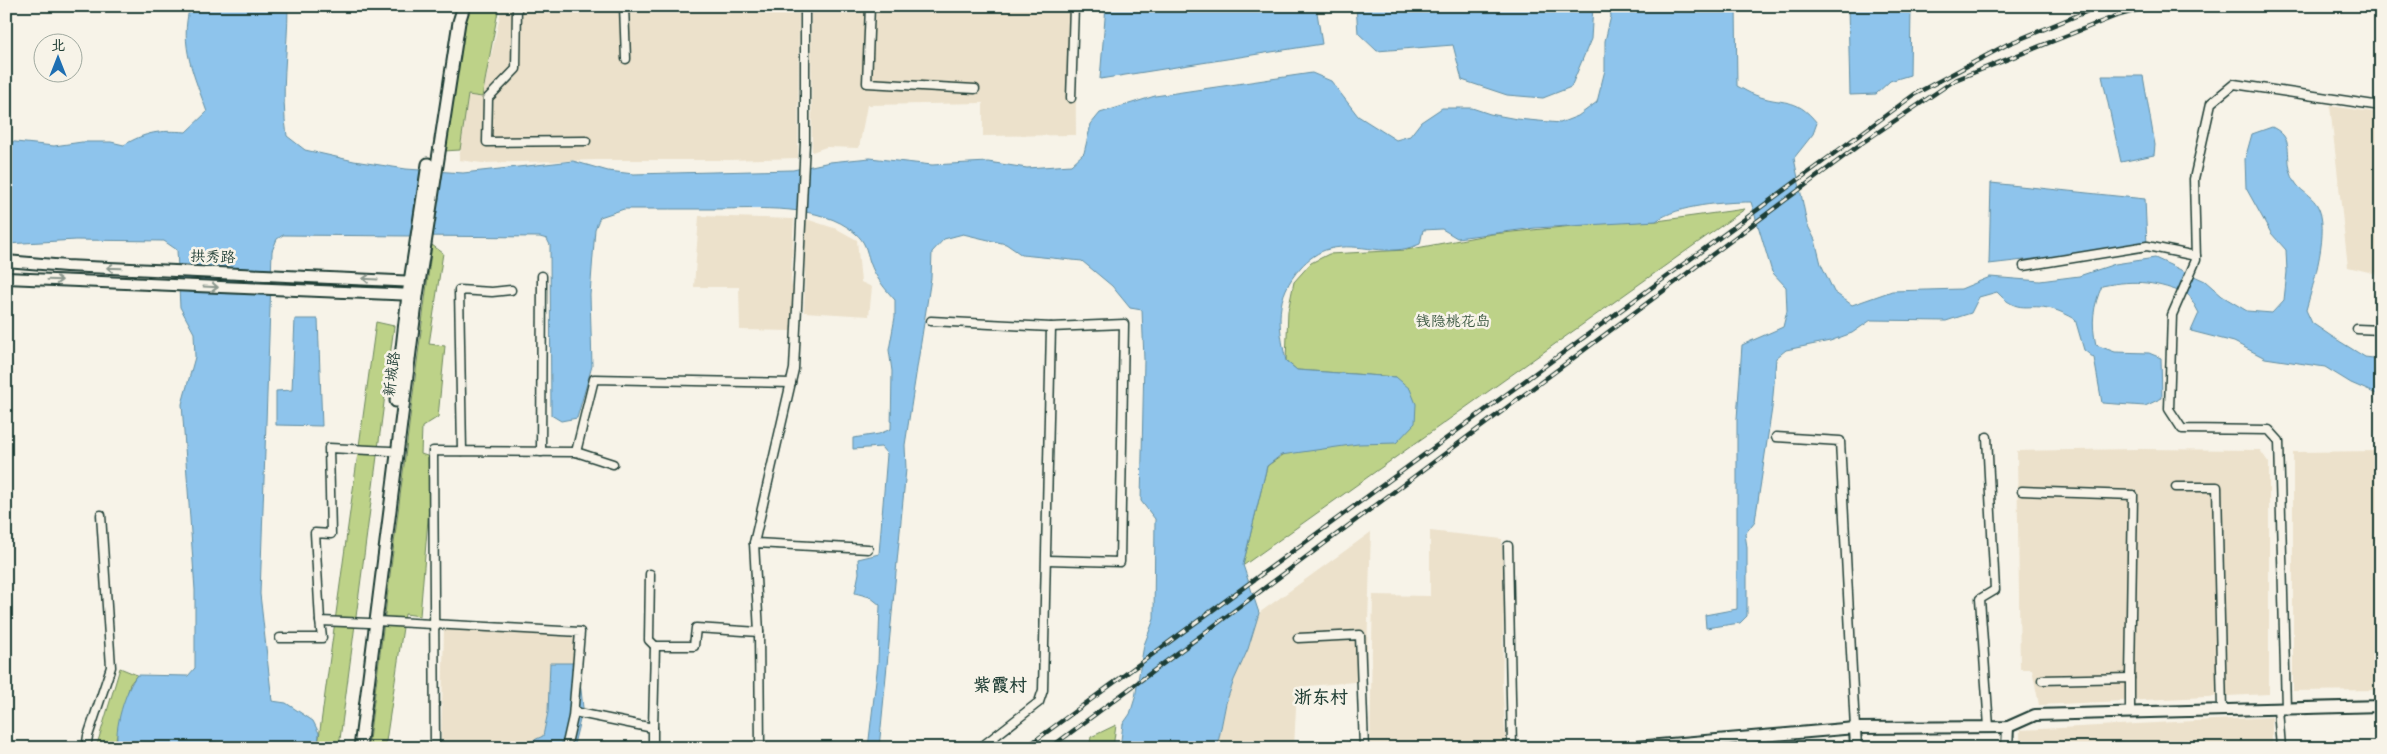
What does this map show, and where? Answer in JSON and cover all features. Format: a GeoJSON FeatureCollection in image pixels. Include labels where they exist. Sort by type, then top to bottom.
{"type":"FeatureCollection","features":[{"type":"Feature","properties":{"kind":"main road","name":"新城路"},"geometry":{"type":"LineString","coordinates":[[360,748],[390,451],[452,20],[457,6]]}},
{"type":"Feature","properties":{"kind":"main road","name":"新城路"},"geometry":{"type":"LineString","coordinates":[[432,166],[459,22],[464,6]]}},
{"type":"Feature","properties":{"kind":"main road","name":"拱秀路"},"geometry":{"type":"LineString","coordinates":[[6,261],[66,266],[414,282]]}},
{"type":"Feature","properties":{"kind":"main road","name":"拱秀路"},"geometry":{"type":"LineString","coordinates":[[6,278],[412,295]]}},
{"type":"Feature","properties":{"kind":"main road","name":"新城路"},"geometry":{"type":"LineString","coordinates":[[353,748],[373,622],[412,295]]}},
{"type":"Feature","properties":{"kind":"main road"},"geometry":{"type":"LineString","coordinates":[[1624,748],[1855,728],[2008,727],[2035,715],[2381,706]]}},
{"type":"Feature","properties":{"kind":"main road"},"geometry":{"type":"LineString","coordinates":[[2007,748],[2008,727]]}},
{"type":"Feature","properties":{"kind":"main road"},"geometry":{"type":"LineString","coordinates":[[1855,728],[1856,748]]}},
{"type":"Feature","properties":{"kind":"street"},"geometry":{"type":"LineString","coordinates":[[517,6],[516,69],[488,98],[487,142],[586,141]]}},
{"type":"Feature","properties":{"kind":"street"},"geometry":{"type":"LineString","coordinates":[[624,6],[626,59]]}},
{"type":"Feature","properties":{"kind":"street"},"geometry":{"type":"LineString","coordinates":[[760,748],[759,632],[754,543],[794,369],[805,142],[805,6]]}},
{"type":"Feature","properties":{"kind":"street"},"geometry":{"type":"LineString","coordinates":[[870,6],[867,83],[975,89]]}},
{"type":"Feature","properties":{"kind":"street"},"geometry":{"type":"LineString","coordinates":[[1071,98],[1074,6]]}},
{"type":"Feature","properties":{"kind":"street"},"geometry":{"type":"LineString","coordinates":[[2281,748],[2279,441],[2269,430],[2182,429],[2169,409],[2172,315],[2196,260],[2194,178],[2211,103],[2234,84],[2381,106]]}},
{"type":"Feature","properties":{"kind":"street"},"geometry":{"type":"LineString","coordinates":[[2024,266],[2147,246],[2196,256]]}},
{"type":"Feature","properties":{"kind":"street"},"geometry":{"type":"LineString","coordinates":[[541,452],[542,276]]}},
{"type":"Feature","properties":{"kind":"street"},"geometry":{"type":"LineString","coordinates":[[462,451],[459,290],[492,292],[511,290]]}},
{"type":"Feature","properties":{"kind":"street"},"geometry":{"type":"LineString","coordinates":[[931,321],[1051,327],[1124,324],[1120,562],[1047,560]]}},
{"type":"Feature","properties":{"kind":"street"},"geometry":{"type":"LineString","coordinates":[[980,748],[1039,702],[1043,690],[1051,327]]}},
{"type":"Feature","properties":{"kind":"street"},"geometry":{"type":"LineString","coordinates":[[2358,329],[2381,330]]}},
{"type":"Feature","properties":{"kind":"street"},"geometry":{"type":"LineString","coordinates":[[576,452],[594,380],[790,383]]}},
{"type":"Feature","properties":{"kind":"street"},"geometry":{"type":"LineString","coordinates":[[1776,437],[1840,441],[1855,728]]}},
{"type":"Feature","properties":{"kind":"street"},"geometry":{"type":"LineString","coordinates":[[1987,437],[1995,590],[1980,598],[1989,727]]}},
{"type":"Feature","properties":{"kind":"street"},"geometry":{"type":"LineString","coordinates":[[280,638],[322,638],[315,533],[331,534],[329,448],[390,451]]}},
{"type":"Feature","properties":{"kind":"street"},"geometry":{"type":"LineString","coordinates":[[435,748],[433,451],[576,452],[613,464]]}},
{"type":"Feature","properties":{"kind":"street"},"geometry":{"type":"LineString","coordinates":[[2176,487],[2217,487],[2222,710]]}},
{"type":"Feature","properties":{"kind":"street"},"geometry":{"type":"LineString","coordinates":[[2022,491],[2133,494],[2130,712]]}},
{"type":"Feature","properties":{"kind":"street"},"geometry":{"type":"LineString","coordinates":[[86,748],[88,736],[111,667],[101,515]]}},
{"type":"Feature","properties":{"kind":"street"},"geometry":{"type":"LineString","coordinates":[[754,543],[868,549]]}},
{"type":"Feature","properties":{"kind":"street"},"geometry":{"type":"LineString","coordinates":[[1508,546],[1512,748]]}},
{"type":"Feature","properties":{"kind":"street"},"geometry":{"type":"LineString","coordinates":[[650,574],[649,640],[655,646],[694,646],[696,628],[759,632]]}},
{"type":"Feature","properties":{"kind":"street"},"geometry":{"type":"LineString","coordinates":[[320,621],[434,623],[580,632],[574,712],[566,748]]}},
{"type":"Feature","properties":{"kind":"street"},"geometry":{"type":"LineString","coordinates":[[1298,638],[1360,635],[1364,748]]}},
{"type":"Feature","properties":{"kind":"street"},"geometry":{"type":"LineString","coordinates":[[653,748],[655,646]]}},
{"type":"Feature","properties":{"kind":"street"},"geometry":{"type":"LineString","coordinates":[[2042,680],[2130,678]]}},
{"type":"Feature","properties":{"kind":"street"},"geometry":{"type":"LineString","coordinates":[[574,712],[653,728]]}},
{"type":"Feature","properties":{"kind":"shaded area"},"geometry":{"type":"Polygon","coordinates":[[[502,6],[799,6],[798,158],[482,163],[459,160],[468,95],[482,97],[502,6]]]}},
{"type":"Feature","properties":{"kind":"shaded area"},"geometry":{"type":"Polygon","coordinates":[[[811,6],[1075,6],[1076,135],[983,136],[983,103],[867,105],[859,148],[826,147],[812,152],[811,6]]]}},
{"type":"Feature","properties":{"kind":"shaded area"},"geometry":{"type":"Polygon","coordinates":[[[2330,106],[2381,113],[2381,275],[2348,267],[2330,106]]]}},
{"type":"Feature","properties":{"kind":"shaded area"},"geometry":{"type":"Polygon","coordinates":[[[699,216],[794,219],[791,281],[794,301],[792,331],[740,330],[739,287],[694,287],[699,216]]]}},
{"type":"Feature","properties":{"kind":"shaded area"},"geometry":{"type":"Polygon","coordinates":[[[806,219],[837,229],[857,240],[861,282],[872,287],[869,316],[804,312],[806,219]]]}},
{"type":"Feature","properties":{"kind":"shaded area"},"geometry":{"type":"Polygon","coordinates":[[[2137,449],[2260,450],[2269,463],[2269,694],[2039,705],[2032,669],[2020,669],[2017,451],[2137,449]]]}},
{"type":"Feature","properties":{"kind":"shaded area"},"geometry":{"type":"Polygon","coordinates":[[[2381,451],[2381,690],[2293,691],[2293,452],[2381,451]]]}},
{"type":"Feature","properties":{"kind":"shaded area"},"geometry":{"type":"Polygon","coordinates":[[[1430,531],[1502,539],[1504,605],[1502,681],[1506,745],[1430,742],[1370,745],[1373,595],[1430,596],[1430,531]]]}},
{"type":"Feature","properties":{"kind":"shaded area"},"geometry":{"type":"Polygon","coordinates":[[[1371,532],[1366,681],[1297,687],[1294,748],[1217,748],[1226,703],[1248,649],[1259,613],[1371,532]]]}},
{"type":"Feature","properties":{"kind":"shaded area"},"geometry":{"type":"Polygon","coordinates":[[[444,629],[579,637],[578,663],[550,663],[548,712],[543,736],[519,747],[441,748],[444,629]]]}},
{"type":"Feature","properties":{"kind":"shaded area"},"geometry":{"type":"Polygon","coordinates":[[[2272,717],[2272,748],[2020,748],[2020,730],[2272,717]]]}},
{"type":"Feature","properties":{"kind":"green space"},"geometry":{"type":"Polygon","coordinates":[[[471,6],[499,6],[482,97],[468,95],[460,150],[444,151],[464,28],[471,6]]]}},
{"type":"Feature","properties":{"kind":"green space","name":"钱隐桃花岛"},"geometry":{"type":"Polygon","coordinates":[[[1745,209],[1243,565],[1267,466],[1396,377],[1297,370],[1286,361],[1288,311],[1294,282],[1311,263],[1329,254],[1406,250],[1492,234],[1603,223],[1657,221],[1745,209]]]}},
{"type":"Feature","properties":{"kind":"green space"},"geometry":{"type":"Polygon","coordinates":[[[432,245],[443,253],[429,344],[445,346],[438,417],[422,427],[421,454],[433,458],[420,616],[405,614],[385,748],[368,748],[432,245]]]}},
{"type":"Feature","properties":{"kind":"green space"},"geometry":{"type":"Polygon","coordinates":[[[376,322],[394,326],[339,747],[318,745],[376,322]]]}},
{"type":"Feature","properties":{"kind":"green space"},"geometry":{"type":"Polygon","coordinates":[[[120,668],[137,675],[130,684],[116,739],[118,748],[96,748],[120,668]]]}},
{"type":"Feature","properties":{"kind":"green space"},"geometry":{"type":"Polygon","coordinates":[[[1116,725],[1113,748],[1089,748],[1091,737],[1116,725]]]}},
{"type":"Feature","properties":{"kind":"water"},"geometry":{"type":"Polygon","coordinates":[[[190,6],[288,6],[284,88],[285,120],[287,136],[305,150],[354,161],[406,169],[463,173],[573,161],[608,171],[634,174],[793,170],[830,162],[870,158],[932,165],[988,162],[1027,168],[1071,165],[1084,153],[1091,124],[1100,113],[1155,96],[1312,73],[1331,81],[1358,116],[1396,140],[1410,136],[1421,122],[1442,108],[1472,108],[1490,114],[1517,119],[1560,123],[1578,116],[1597,102],[1605,70],[1605,41],[1611,16],[1609,6],[1736,6],[1737,86],[1750,93],[1802,108],[1817,123],[1813,134],[1794,158],[1807,224],[1815,240],[1821,264],[1834,292],[1852,305],[1892,291],[1961,289],[1990,277],[2040,281],[2079,276],[2115,264],[2155,258],[2205,281],[2222,296],[2247,311],[2272,313],[2284,300],[2287,272],[2286,250],[2271,233],[2246,188],[2245,159],[2252,134],[2272,127],[2279,131],[2287,141],[2289,166],[2293,179],[2299,188],[2314,200],[2321,215],[2322,242],[2306,310],[2312,323],[2331,336],[2365,357],[2381,359],[2381,396],[2351,383],[2325,367],[2265,358],[2234,342],[2191,331],[2199,313],[2189,295],[2166,287],[2146,283],[2136,282],[2102,286],[2093,322],[2096,345],[2115,352],[2149,353],[2161,358],[2162,398],[2145,406],[2102,403],[2094,358],[2084,350],[2075,319],[2055,310],[2044,307],[2018,306],[2012,304],[1997,292],[1979,297],[1971,313],[1946,321],[1871,320],[1852,333],[1830,341],[1786,350],[1776,358],[1772,408],[1755,521],[1745,534],[1747,547],[1747,616],[1740,623],[1706,628],[1705,615],[1737,609],[1737,419],[1742,345],[1783,327],[1787,311],[1786,287],[1772,272],[1751,202],[1689,208],[1676,211],[1656,221],[1535,228],[1457,238],[1442,229],[1423,230],[1420,244],[1408,248],[1385,250],[1341,247],[1325,250],[1304,264],[1292,278],[1282,300],[1280,323],[1286,361],[1297,370],[1396,377],[1410,389],[1416,404],[1415,423],[1396,443],[1358,444],[1281,455],[1267,466],[1243,565],[1259,613],[1248,649],[1226,703],[1217,748],[1120,748],[1123,724],[1130,714],[1135,698],[1144,645],[1154,619],[1155,519],[1141,501],[1144,360],[1142,310],[1130,308],[1112,286],[1082,261],[1022,255],[1006,244],[963,234],[944,239],[932,252],[931,278],[905,445],[906,469],[879,748],[868,748],[878,663],[880,605],[870,597],[855,593],[859,573],[858,559],[879,554],[887,454],[881,447],[853,449],[853,438],[879,434],[891,429],[892,371],[889,350],[895,317],[895,300],[877,278],[864,243],[859,236],[841,223],[825,217],[807,212],[788,210],[624,209],[600,217],[595,229],[590,295],[592,366],[577,418],[561,421],[551,415],[550,245],[547,239],[540,237],[283,235],[277,239],[272,251],[260,594],[272,701],[286,703],[313,721],[319,733],[318,745],[350,748],[118,748],[117,731],[119,720],[125,699],[137,675],[188,676],[195,668],[195,590],[182,404],[195,357],[194,333],[180,307],[177,250],[164,241],[76,240],[6,244],[6,141],[54,146],[82,142],[111,142],[124,145],[139,137],[153,133],[168,131],[186,132],[207,112],[193,73],[187,47],[186,34],[190,6]]]}},
{"type":"Feature","properties":{"kind":"water"},"geometry":{"type":"Polygon","coordinates":[[[1106,6],[1316,6],[1322,44],[1100,79],[1106,6]]]}},
{"type":"Feature","properties":{"kind":"water"},"geometry":{"type":"Polygon","coordinates":[[[1356,6],[1593,6],[1591,39],[1571,87],[1543,98],[1507,95],[1462,80],[1453,45],[1377,51],[1358,33],[1356,6]]]}},
{"type":"Feature","properties":{"kind":"water"},"geometry":{"type":"Polygon","coordinates":[[[1848,6],[1911,6],[1910,75],[1890,81],[1876,94],[1850,95],[1848,6]]]}},
{"type":"Feature","properties":{"kind":"water"},"geometry":{"type":"Polygon","coordinates":[[[2102,76],[2143,76],[2155,145],[2154,155],[2121,162],[2102,76]]]}},
{"type":"Feature","properties":{"kind":"water"},"geometry":{"type":"Polygon","coordinates":[[[1991,183],[2145,199],[2147,246],[1989,264],[1991,183]]]}},
{"type":"Feature","properties":{"kind":"water"},"geometry":{"type":"Polygon","coordinates":[[[295,319],[318,319],[322,426],[276,425],[276,391],[292,390],[295,319]]]}},
{"type":"Feature","properties":{"kind":"water"},"geometry":{"type":"Polygon","coordinates":[[[550,663],[578,663],[583,708],[573,748],[508,748],[519,747],[543,736],[548,712],[550,663]]]}},
{"type":"Feature","properties":{"kind":"water"},"geometry":{"type":"Polygon","coordinates":[[[403,743],[425,743],[433,748],[392,748],[403,743]]]}},
{"type":"Feature","properties":{"kind":"railway"},"geometry":{"type":"LineString","coordinates":[[1025,748],[1915,94],[2008,44],[2100,6]]}},
{"type":"Feature","properties":{"kind":"railway"},"geometry":{"type":"LineString","coordinates":[[1050,748],[1862,143],[1955,80],[2116,16],[2152,6]]}},
{"type":"Feature","properties":{"kind":"district","name":"紫霞村"},"geometry":{"type":"Point","coordinates":[1000,685]}},
{"type":"Feature","properties":{"kind":"district","name":"浙东村"},"geometry":{"type":"Point","coordinates":[1321,697]}}]}
